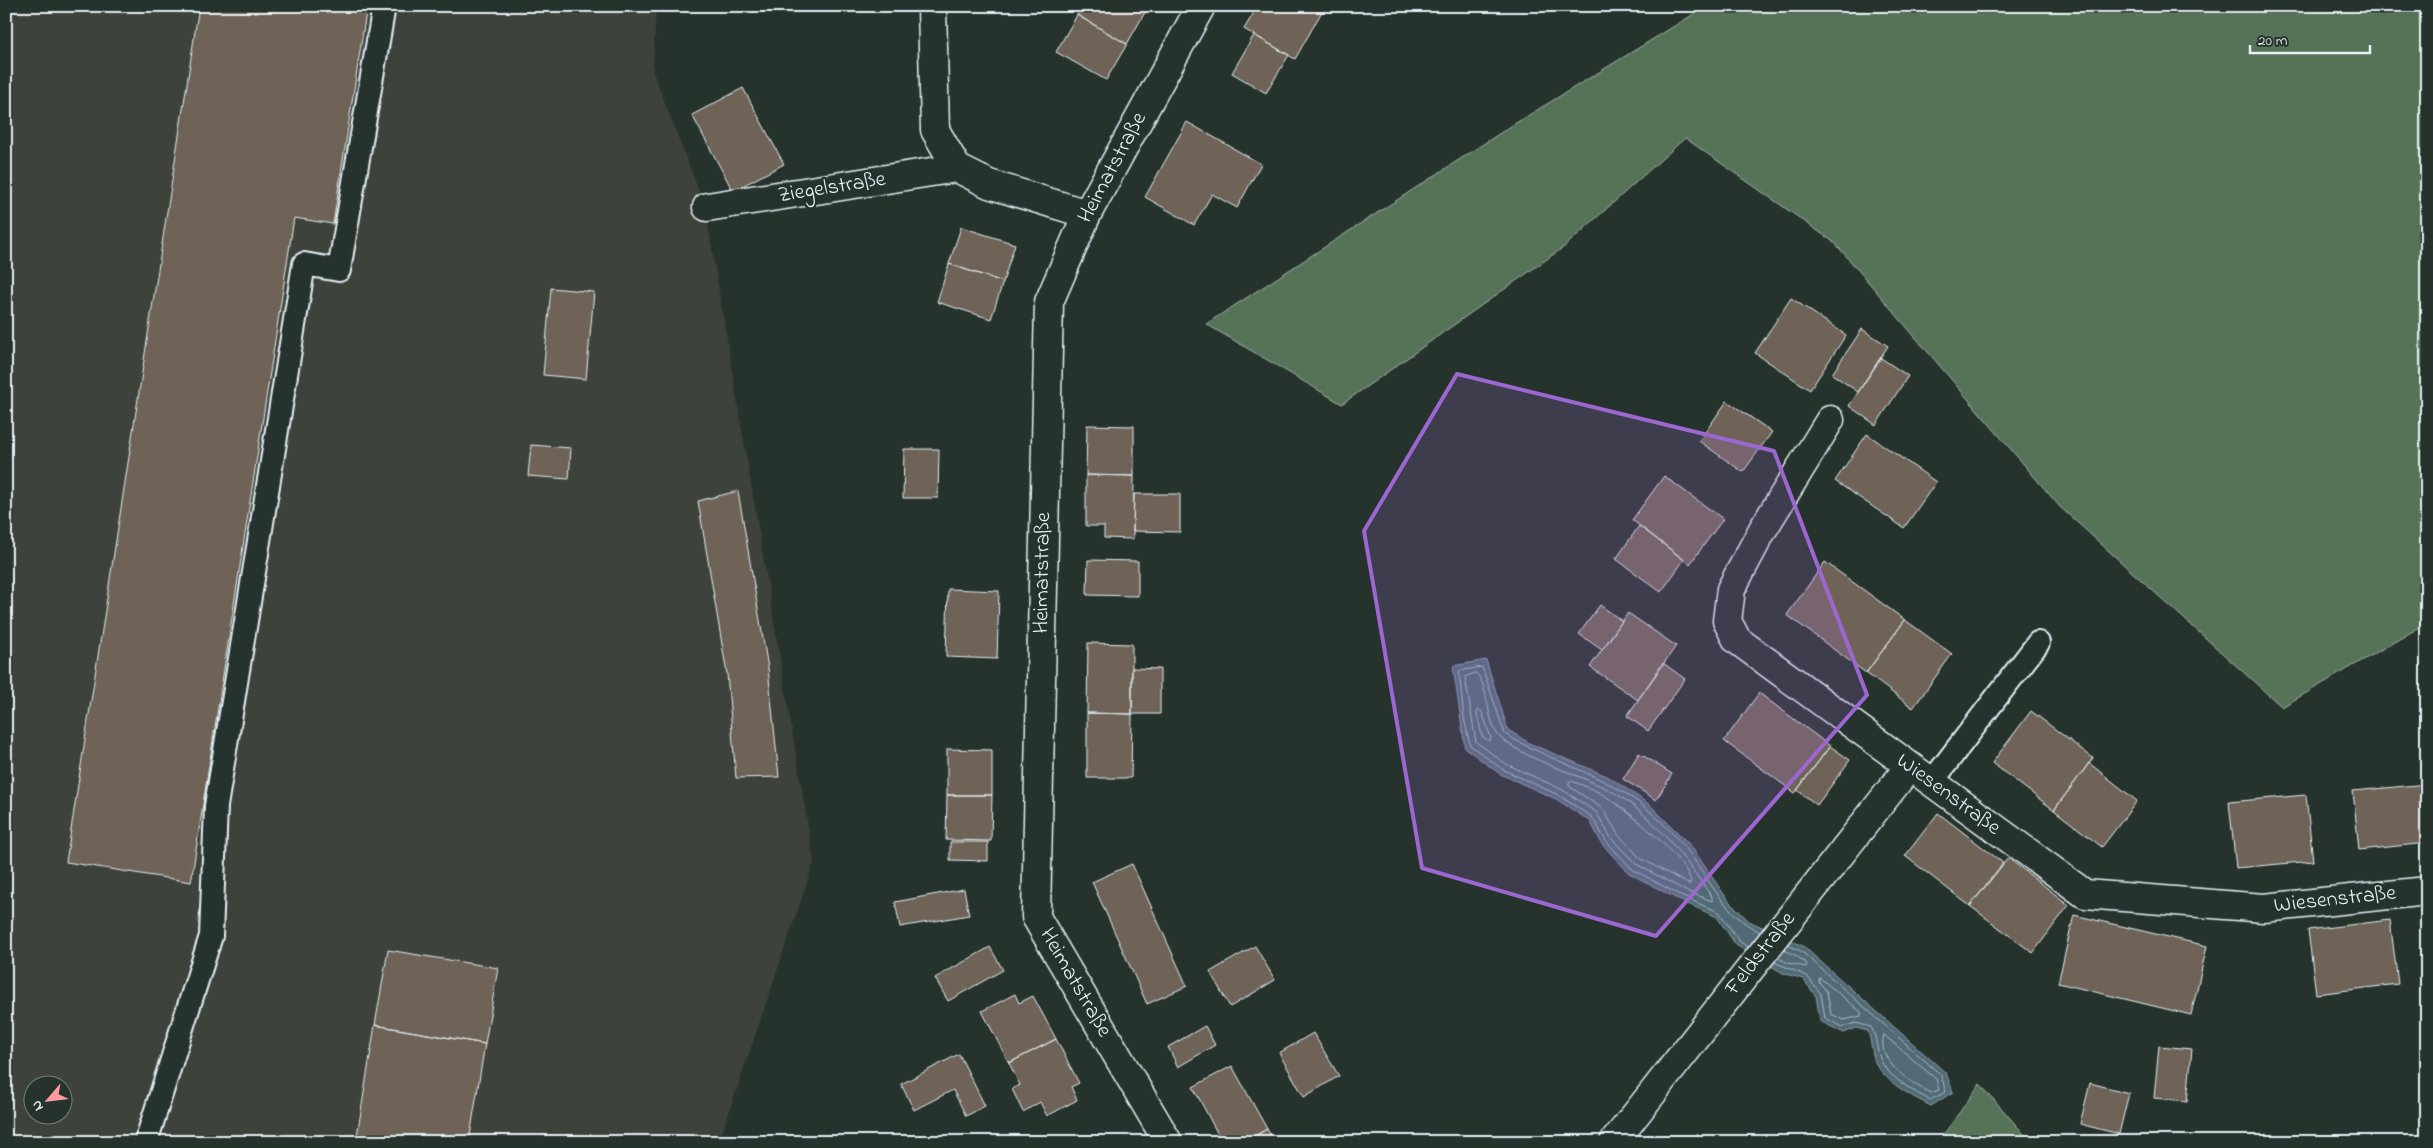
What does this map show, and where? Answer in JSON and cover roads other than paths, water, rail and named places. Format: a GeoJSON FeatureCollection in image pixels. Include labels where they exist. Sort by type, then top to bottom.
{"type":"FeatureCollection","features":[{"type":"Feature","properties":{"kind":"street"},"geometry":{"type":"LineString","coordinates":[[932,6],[935,130],[957,168],[989,184],[1088,214]]}},
{"type":"Feature","properties":{"kind":"street","name":"Heimatstraße"},"geometry":{"type":"LineString","coordinates":[[1168,1142],[1036,918],[1049,302],[1088,214],[1201,6]]}},
{"type":"Feature","properties":{"kind":"street","name":"Ziegelstraße"},"geometry":{"type":"LineString","coordinates":[[707,207],[957,168]]}},
{"type":"Feature","properties":{"kind":"street","name":"Wiesenstraße"},"geometry":{"type":"LineString","coordinates":[[1830,420],[1763,529],[1731,589],[1727,621],[1737,640],[2085,894],[2264,908],[2427,891]]}},
{"type":"Feature","properties":{"kind":"street","name":"Feldstraße"},"geometry":{"type":"LineString","coordinates":[[1614,1142],[1826,874],[1920,775]]}},
{"type":"Feature","properties":{"kind":"lane"},"geometry":{"type":"LineString","coordinates":[[146,1142],[211,936],[216,806],[304,264],[340,270],[384,6]]}},
{"type":"Feature","properties":{"kind":"lane"},"geometry":{"type":"LineString","coordinates":[[1920,775],[2038,643]]}},
{"type":"Feature","properties":{"kind":"water"},"geometry":{"type":"Polygon","coordinates":[[[1486,660],[1508,730],[1531,744],[1609,777],[1650,805],[1690,845],[1728,900],[1749,921],[1803,946],[1946,1073],[1953,1092],[1931,1106],[1892,1083],[1875,1062],[1868,1031],[1856,1028],[1844,1033],[1820,1021],[1816,996],[1803,979],[1783,973],[1736,945],[1717,917],[1681,901],[1629,873],[1602,844],[1590,821],[1556,799],[1500,774],[1465,748],[1453,666],[1486,660]]]}}]}
